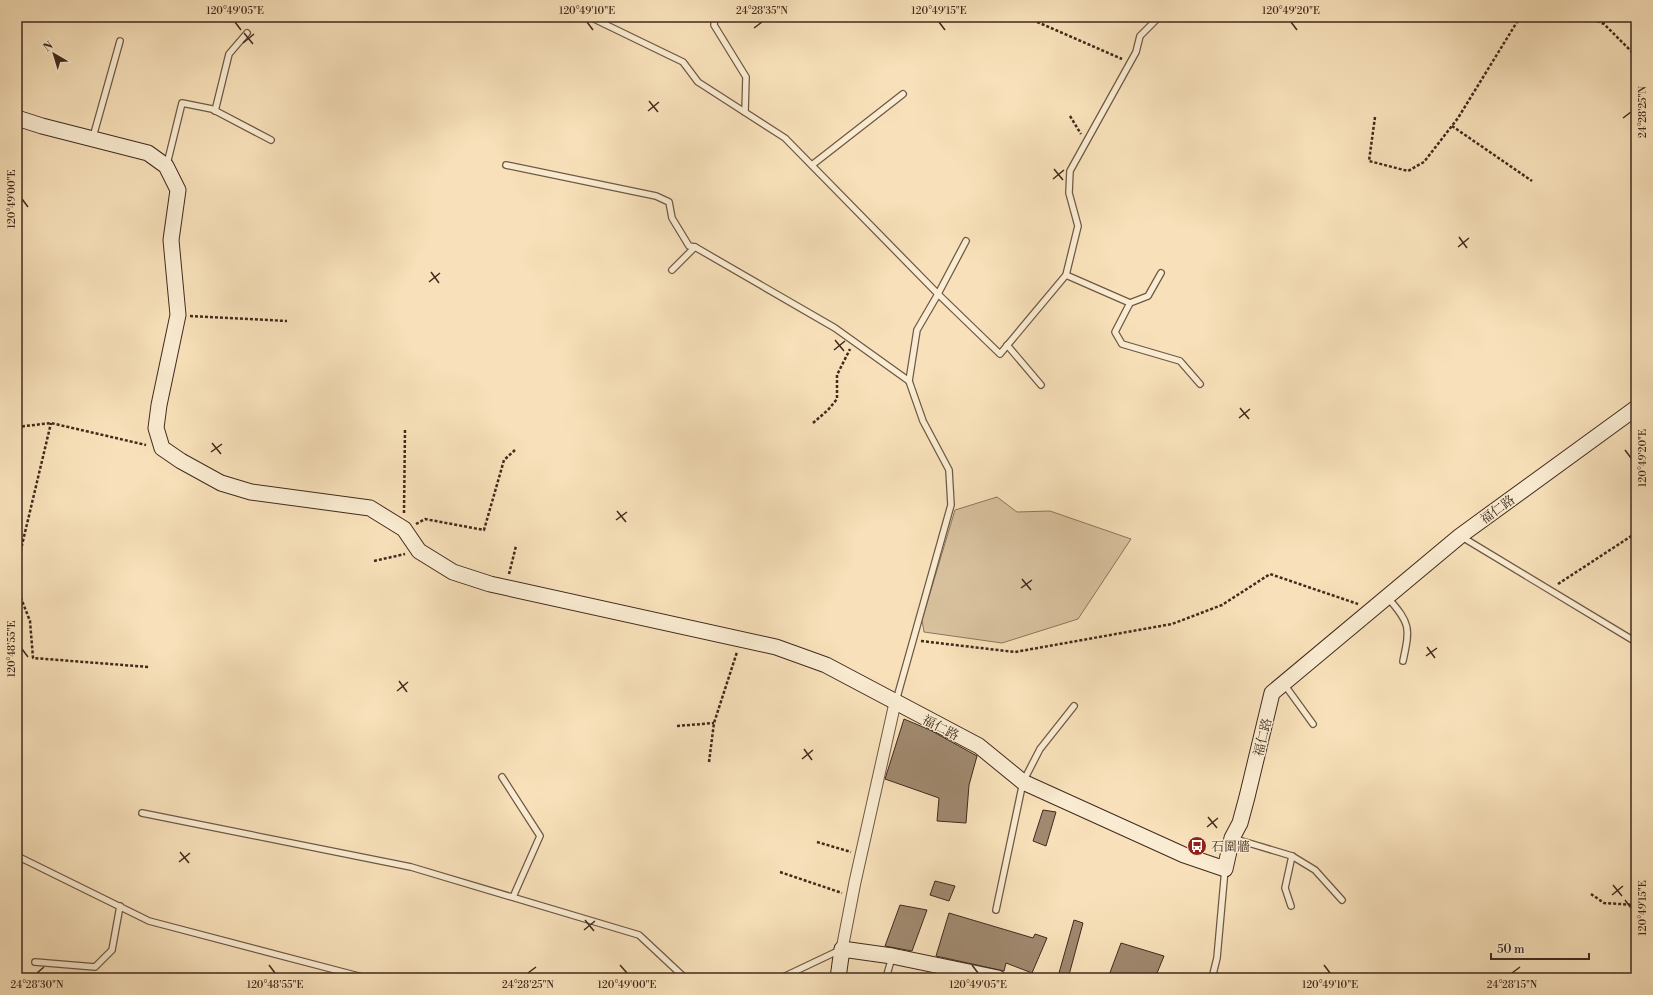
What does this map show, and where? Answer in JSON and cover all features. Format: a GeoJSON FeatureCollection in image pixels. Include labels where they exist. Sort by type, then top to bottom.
{"type":"FeatureCollection","features":[{"type":"Feature","properties":{"kind":"street"},"geometry":{"type":"LineString","coordinates":[[17,118],[148,154],[166,166],[178,190],[171,240],[178,315],[158,405],[156,428],[162,448],[181,461],[221,483],[251,492],[370,508],[404,529],[419,551]]}},
{"type":"Feature","properties":{"kind":"street","name":"福仁路"},"geometry":{"type":"LineString","coordinates":[[419,551],[453,572],[490,584],[776,647],[826,665],[895,703],[979,746],[1023,782],[1184,855],[1225,869],[1232,838],[1240,823],[1272,694],[1460,536],[1636,408]]}},
{"type":"Feature","properties":{"kind":"street"},"geometry":{"type":"LineString","coordinates":[[838,978],[852,896],[895,703]]}},
{"type":"Feature","properties":{"kind":"street"},"geometry":{"type":"LineString","coordinates":[[842,949],[892,956],[998,978]]}},
{"type":"Feature","properties":{"kind":"lane"},"geometry":{"type":"LineString","coordinates":[[590,17],[683,62],[698,82],[785,138],[938,294],[1000,354],[1066,275],[1078,226],[1069,193],[1070,171],[1136,52],[1140,36],[1159,17]]}},
{"type":"Feature","properties":{"kind":"lane"},"geometry":{"type":"LineString","coordinates":[[715,17],[714,25],[746,77],[745,112]]}},
{"type":"Feature","properties":{"kind":"lane"},"geometry":{"type":"LineString","coordinates":[[215,111],[229,54],[247,33]]}},
{"type":"Feature","properties":{"kind":"lane"},"geometry":{"type":"LineString","coordinates":[[93,139],[120,41]]}},
{"type":"Feature","properties":{"kind":"lane"},"geometry":{"type":"LineString","coordinates":[[812,165],[903,94]]}},
{"type":"Feature","properties":{"kind":"lane"},"geometry":{"type":"LineString","coordinates":[[166,166],[182,103],[215,111],[271,140]]}},
{"type":"Feature","properties":{"kind":"lane"},"geometry":{"type":"LineString","coordinates":[[506,165],[656,196],[669,202],[672,218],[689,246],[695,247],[835,328],[909,381]]}},
{"type":"Feature","properties":{"kind":"lane"},"geometry":{"type":"LineString","coordinates":[[895,703],[951,505],[949,470],[923,421],[909,381],[917,330],[966,241]]}},
{"type":"Feature","properties":{"kind":"lane"},"geometry":{"type":"LineString","coordinates":[[672,270],[695,247]]}},
{"type":"Feature","properties":{"kind":"lane"},"geometry":{"type":"LineString","coordinates":[[1161,273],[1148,296],[1130,303],[1115,332],[1122,344],[1180,361],[1200,384]]}},
{"type":"Feature","properties":{"kind":"lane"},"geometry":{"type":"LineString","coordinates":[[1066,275],[1130,303]]}},
{"type":"Feature","properties":{"kind":"lane"},"geometry":{"type":"LineString","coordinates":[[1007,344],[1041,385]]}},
{"type":"Feature","properties":{"kind":"lane"},"geometry":{"type":"LineString","coordinates":[[1460,536],[1636,642]]}},
{"type":"Feature","properties":{"kind":"lane"},"geometry":{"type":"LineString","coordinates":[[1387,597],[1402,614],[1409,633],[1403,660]]}},
{"type":"Feature","properties":{"kind":"lane"},"geometry":{"type":"LineString","coordinates":[[1283,684],[1313,724]]}},
{"type":"Feature","properties":{"kind":"lane"},"geometry":{"type":"LineString","coordinates":[[996,910],[1023,782],[1040,748],[1074,706]]}},
{"type":"Feature","properties":{"kind":"lane"},"geometry":{"type":"LineString","coordinates":[[502,777],[540,836],[513,897]]}},
{"type":"Feature","properties":{"kind":"lane"},"geometry":{"type":"LineString","coordinates":[[142,813],[411,867],[640,935],[686,978]]}},
{"type":"Feature","properties":{"kind":"lane"},"geometry":{"type":"LineString","coordinates":[[1232,838],[1292,856],[1316,870],[1342,900]]}},
{"type":"Feature","properties":{"kind":"lane"},"geometry":{"type":"LineString","coordinates":[[17,856],[149,921],[366,978]]}},
{"type":"Feature","properties":{"kind":"lane"},"geometry":{"type":"LineString","coordinates":[[1291,906],[1285,888],[1292,856]]}},
{"type":"Feature","properties":{"kind":"lane"},"geometry":{"type":"LineString","coordinates":[[1212,978],[1217,958],[1225,869]]}},
{"type":"Feature","properties":{"kind":"lane"},"geometry":{"type":"LineString","coordinates":[[35,962],[95,967],[112,950],[120,906]]}},
{"type":"Feature","properties":{"kind":"lane"},"geometry":{"type":"LineString","coordinates":[[781,978],[842,949]]}},
{"type":"Feature","properties":{"kind":"lane"},"geometry":{"type":"LineString","coordinates":[[886,978],[892,956]]}},
{"type":"Feature","properties":{"kind":"path"},"geometry":{"type":"LineString","coordinates":[[1375,117],[1369,161],[1408,171],[1424,162],[1452,126],[1520,17]]}},
{"type":"Feature","properties":{"kind":"path"},"geometry":{"type":"LineString","coordinates":[[1588,17],[1604,24],[1636,56]]}},
{"type":"Feature","properties":{"kind":"path"},"geometry":{"type":"LineString","coordinates":[[1028,18],[1130,62]]}},
{"type":"Feature","properties":{"kind":"path"},"geometry":{"type":"LineString","coordinates":[[1070,116],[1085,142]]}},
{"type":"Feature","properties":{"kind":"path"},"geometry":{"type":"LineString","coordinates":[[1452,126],[1532,181]]}},
{"type":"Feature","properties":{"kind":"path"},"geometry":{"type":"LineString","coordinates":[[178,315],[287,321]]}},
{"type":"Feature","properties":{"kind":"path"},"geometry":{"type":"LineString","coordinates":[[813,423],[828,410],[837,399],[837,376],[846,355],[855,342]]}},
{"type":"Feature","properties":{"kind":"path"},"geometry":{"type":"LineString","coordinates":[[17,427],[51,423],[162,448]]}},
{"type":"Feature","properties":{"kind":"path"},"geometry":{"type":"LineString","coordinates":[[17,566],[51,423]]}},
{"type":"Feature","properties":{"kind":"path"},"geometry":{"type":"LineString","coordinates":[[405,429],[404,529],[425,519],[484,530],[504,460],[515,450]]}},
{"type":"Feature","properties":{"kind":"path"},"geometry":{"type":"LineString","coordinates":[[1550,590],[1636,533]]}},
{"type":"Feature","properties":{"kind":"path"},"geometry":{"type":"LineString","coordinates":[[505,587],[516,546]]}},
{"type":"Feature","properties":{"kind":"path"},"geometry":{"type":"LineString","coordinates":[[374,561],[419,551]]}},
{"type":"Feature","properties":{"kind":"path"},"geometry":{"type":"LineString","coordinates":[[913,640],[1015,652],[1172,624],[1222,605],[1270,574],[1373,609]]}},
{"type":"Feature","properties":{"kind":"path"},"geometry":{"type":"LineString","coordinates":[[17,588],[30,621],[33,658],[150,667]]}},
{"type":"Feature","properties":{"kind":"path"},"geometry":{"type":"LineString","coordinates":[[709,762],[714,723],[742,639]]}},
{"type":"Feature","properties":{"kind":"path"},"geometry":{"type":"LineString","coordinates":[[677,726],[714,723]]}},
{"type":"Feature","properties":{"kind":"path"},"geometry":{"type":"LineString","coordinates":[[817,842],[861,855]]}},
{"type":"Feature","properties":{"kind":"path"},"geometry":{"type":"LineString","coordinates":[[780,872],[852,896]]}},
{"type":"Feature","properties":{"kind":"path"},"geometry":{"type":"LineString","coordinates":[[1591,894],[1604,903],[1636,905]]}},
{"type":"Feature","properties":{"kind":"shaded area"},"geometry":{"type":"Polygon","coordinates":[[[997,497],[1017,512],[1050,511],[1131,539],[1078,619],[1002,643],[924,632],[922,620],[955,510],[997,497]]]}},
{"type":"Feature","properties":{"kind":"building"},"geometry":{"type":"Polygon","coordinates":[[[904,719],[930,730],[977,756],[969,785],[966,823],[937,821],[939,798],[885,779],[904,719]]]}},
{"type":"Feature","properties":{"kind":"building"},"geometry":{"type":"Polygon","coordinates":[[[1043,810],[1056,812],[1046,846],[1033,841],[1043,810]]]}},
{"type":"Feature","properties":{"kind":"building"},"geometry":{"type":"Polygon","coordinates":[[[935,881],[955,886],[949,901],[930,895],[935,881]]]}},
{"type":"Feature","properties":{"kind":"building"},"geometry":{"type":"Polygon","coordinates":[[[900,905],[927,910],[912,951],[885,946],[900,905]]]}},
{"type":"Feature","properties":{"kind":"building"},"geometry":{"type":"Polygon","coordinates":[[[949,913],[1033,938],[1035,934],[1047,938],[1032,973],[1006,963],[1004,971],[936,956],[949,913]]]}},
{"type":"Feature","properties":{"kind":"building"},"geometry":{"type":"Polygon","coordinates":[[[1074,920],[1083,923],[1069,975],[1059,973],[1074,920]]]}},
{"type":"Feature","properties":{"kind":"building"},"geometry":{"type":"Polygon","coordinates":[[[1121,943],[1164,956],[1155,978],[1108,978],[1121,943]]]}},
{"type":"Feature","properties":{"kind":"place","name":"石圍牆"},"geometry":{"type":"Point","coordinates":[1197,846]}}]}
